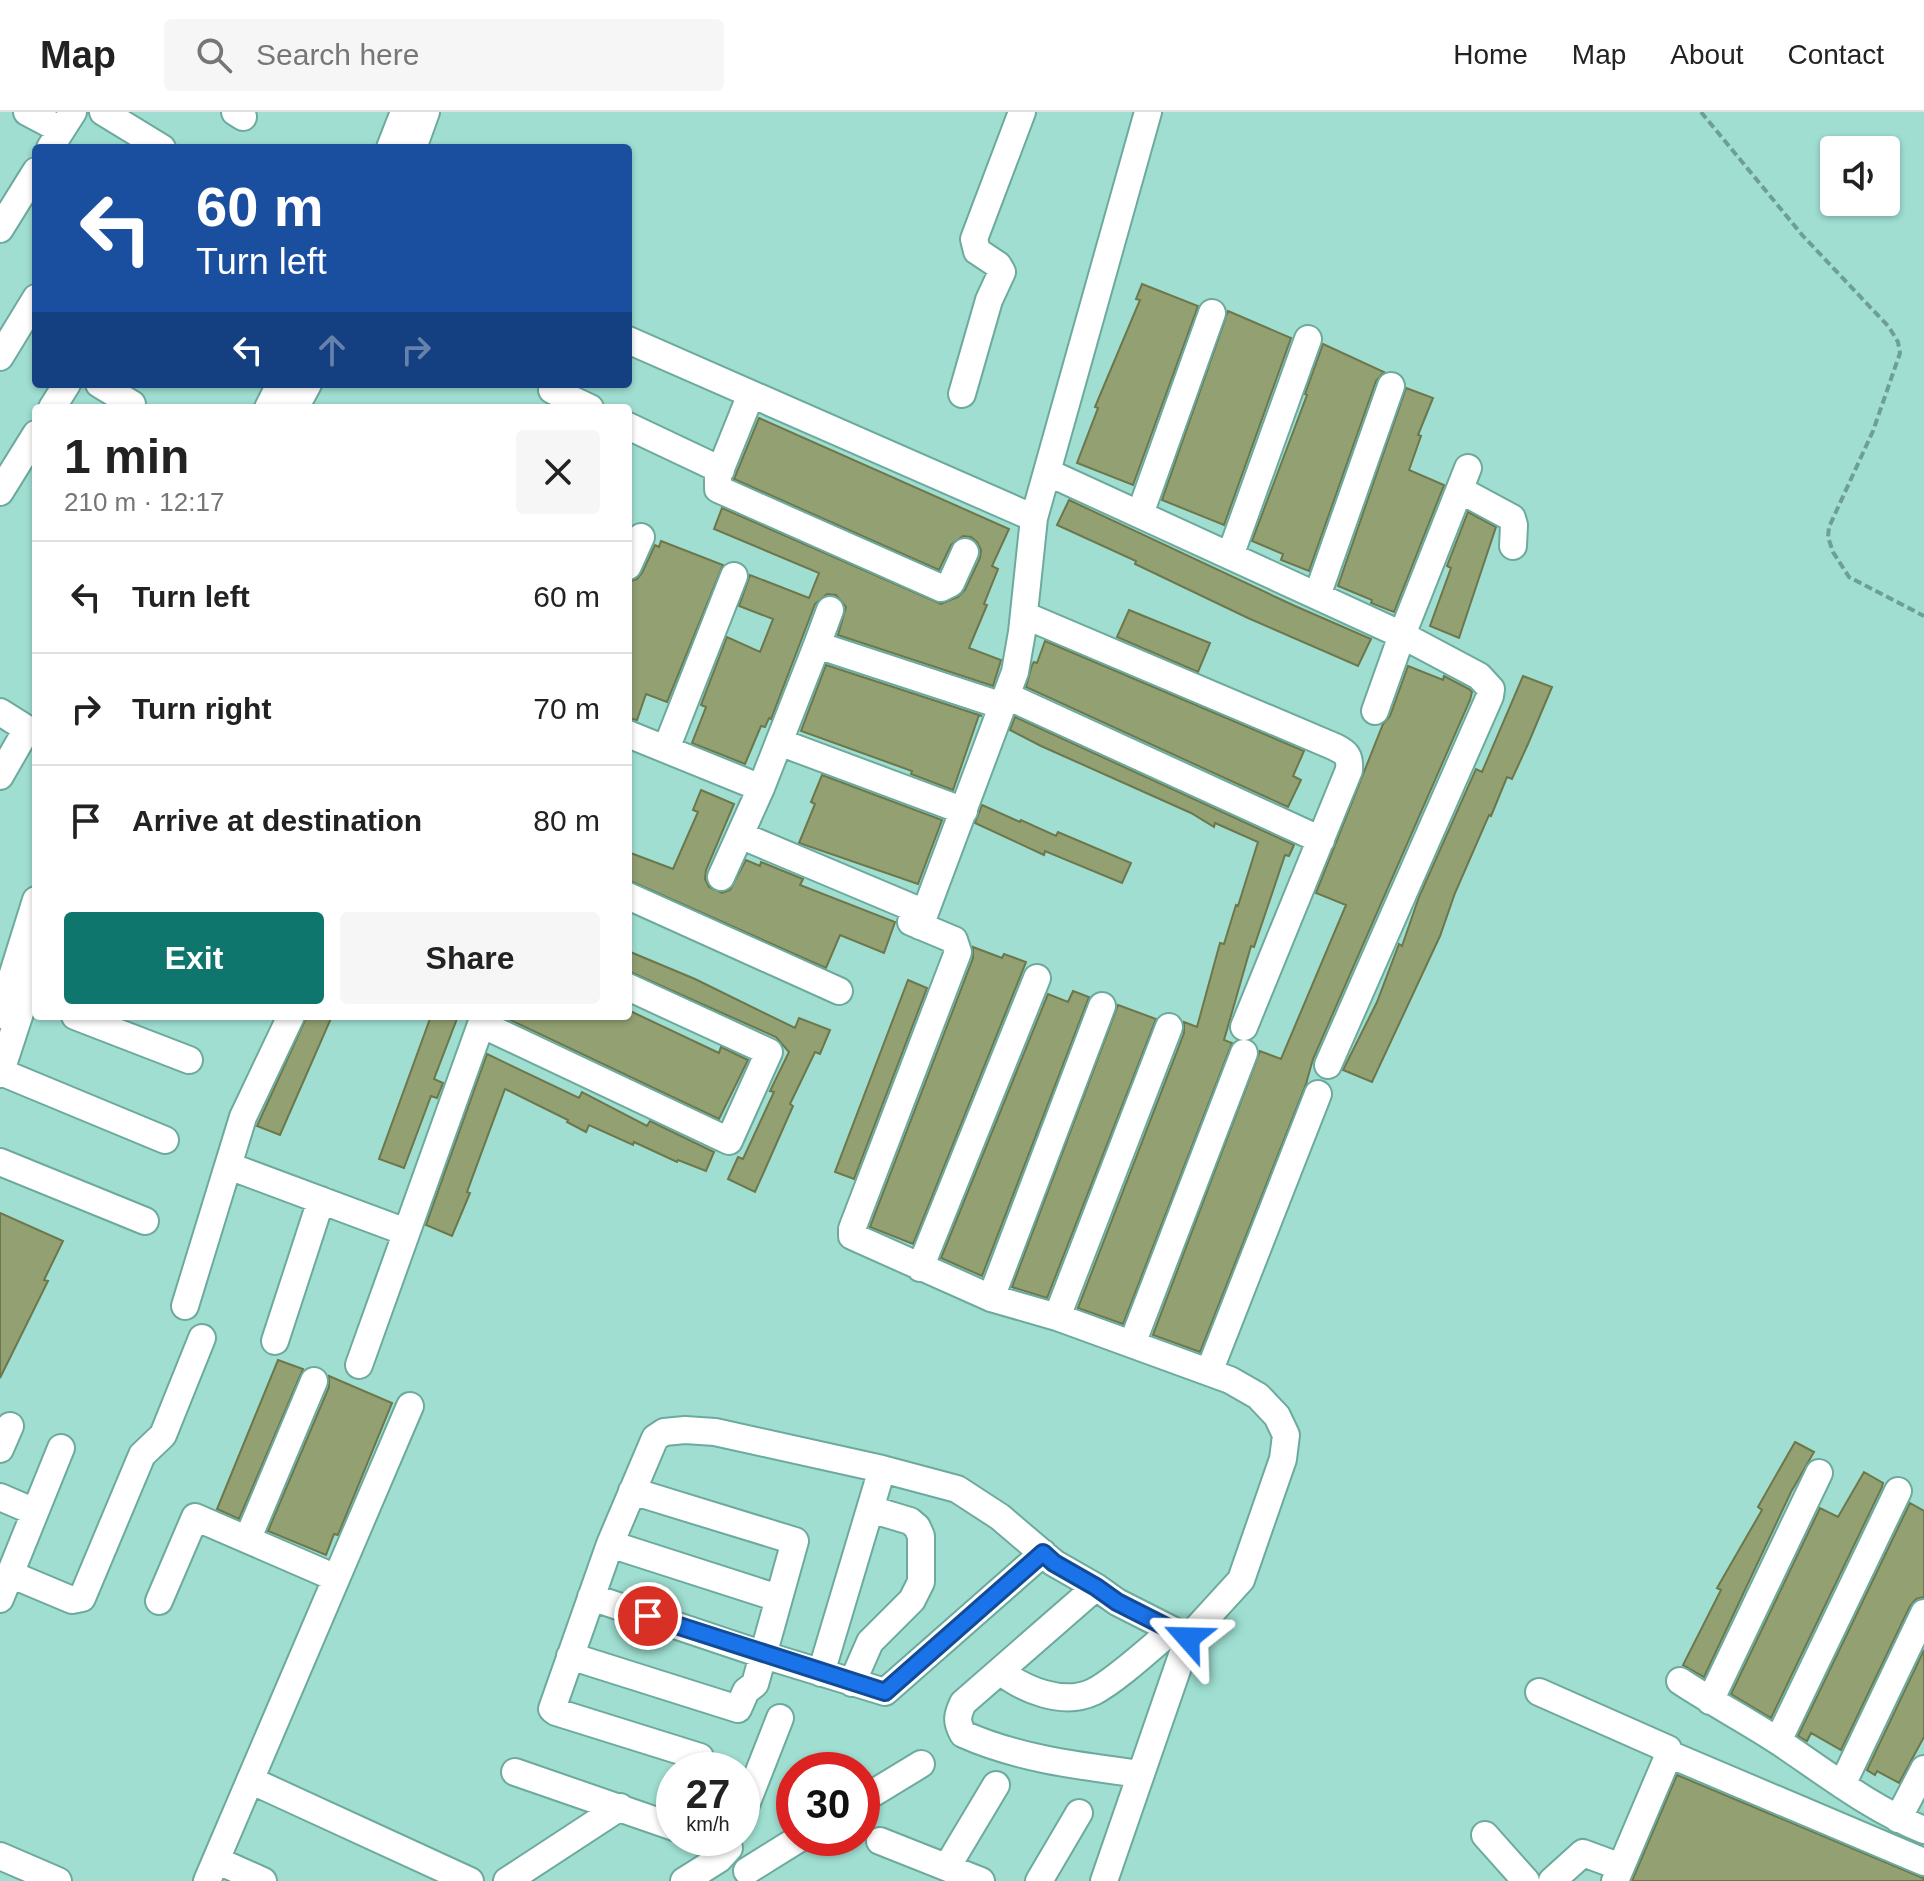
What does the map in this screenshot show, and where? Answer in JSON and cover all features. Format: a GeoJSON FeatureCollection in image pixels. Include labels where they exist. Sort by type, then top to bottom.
{"type":"FeatureCollection","features":[{"type":"Feature","properties":{"kind":"street"},"geometry":{"type":"LineString","coordinates":[[27,112],[62,130]]}},
{"type":"Feature","properties":{"kind":"street"},"geometry":{"type":"LineString","coordinates":[[103,112],[155,144]]}},
{"type":"Feature","properties":{"kind":"street"},"geometry":{"type":"LineString","coordinates":[[392,144],[404,112]]}},
{"type":"Feature","properties":{"kind":"street"},"geometry":{"type":"LineString","coordinates":[[414,144],[426,112]]}},
{"type":"Feature","properties":{"kind":"street"},"geometry":{"type":"LineString","coordinates":[[962,394],[989,300],[1002,272],[998,265],[977,251],[974,239],[1022,112]]}},
{"type":"Feature","properties":{"kind":"street"},"geometry":{"type":"LineString","coordinates":[[919,920],[964,811],[1005,701],[1019,653],[1034,518],[1148,112]]}},
{"type":"Feature","properties":{"kind":"street"},"geometry":{"type":"LineString","coordinates":[[0,229],[32,177]]}},
{"type":"Feature","properties":{"kind":"street"},"geometry":{"type":"LineString","coordinates":[[0,357],[32,305]]}},
{"type":"Feature","properties":{"kind":"street"},"geometry":{"type":"LineString","coordinates":[[1140,514],[1212,313]]}},
{"type":"Feature","properties":{"kind":"street"},"geometry":{"type":"LineString","coordinates":[[1230,556],[1308,339]]}},
{"type":"Feature","properties":{"kind":"street"},"geometry":{"type":"LineString","coordinates":[[632,342],[1034,518]]}},
{"type":"Feature","properties":{"kind":"street"},"geometry":{"type":"LineString","coordinates":[[1317,596],[1391,386]]}},
{"type":"Feature","properties":{"kind":"street"},"geometry":{"type":"LineString","coordinates":[[109,388],[136,399]]}},
{"type":"Feature","properties":{"kind":"street"},"geometry":{"type":"LineString","coordinates":[[552,390],[582,404]]}},
{"type":"Feature","properties":{"kind":"street"},"geometry":{"type":"LineString","coordinates":[[751,394],[717,481],[718,489],[941,588],[951,583],[965,552]]}},
{"type":"Feature","properties":{"kind":"street"},"geometry":{"type":"LineString","coordinates":[[632,429],[721,470]]}},
{"type":"Feature","properties":{"kind":"street"},"geometry":{"type":"LineString","coordinates":[[0,492],[32,440]]}},
{"type":"Feature","properties":{"kind":"street"},"geometry":{"type":"LineString","coordinates":[[1047,472],[1402,635],[1479,676],[1491,689],[1328,1065]]}},
{"type":"Feature","properties":{"kind":"street"},"geometry":{"type":"LineString","coordinates":[[1375,711],[1464,479],[1512,518],[1513,546]]}},
{"type":"Feature","properties":{"kind":"street"},"geometry":{"type":"LineString","coordinates":[[632,557],[641,537]]}},
{"type":"Feature","properties":{"kind":"street"},"geometry":{"type":"LineString","coordinates":[[666,749],[734,576]]}},
{"type":"Feature","properties":{"kind":"street"},"geometry":{"type":"LineString","coordinates":[[721,877],[761,788],[830,610]]}},
{"type":"Feature","properties":{"kind":"street"},"geometry":{"type":"LineString","coordinates":[[1024,615],[1346,753],[1350,759],[1349,770],[1244,1040],[1132,1344]]}},
{"type":"Feature","properties":{"kind":"street"},"geometry":{"type":"LineString","coordinates":[[817,645],[1005,701],[1321,840]]}},
{"type":"Feature","properties":{"kind":"street"},"geometry":{"type":"LineString","coordinates":[[0,712],[27,729],[0,776]]}},
{"type":"Feature","properties":{"kind":"street"},"geometry":{"type":"LineString","coordinates":[[632,736],[761,788]]}},
{"type":"Feature","properties":{"kind":"street"},"geometry":{"type":"LineString","coordinates":[[779,742],[964,811]]}},
{"type":"Feature","properties":{"kind":"street"},"geometry":{"type":"LineString","coordinates":[[740,835],[919,920],[954,940],[958,952],[852,1229],[852,1236],[991,1298],[1057,1317],[1230,1380],[1258,1396],[1277,1416],[1286,1435],[1283,1459],[1241,1580],[1180,1634],[1095,1691],[1079,1696],[1064,1697],[1031,1690],[1000,1671]]}},
{"type":"Feature","properties":{"kind":"street"},"geometry":{"type":"LineString","coordinates":[[632,898],[839,991]]}},
{"type":"Feature","properties":{"kind":"street"},"geometry":{"type":"LineString","coordinates":[[0,1015],[32,913]]}},
{"type":"Feature","properties":{"kind":"street"},"geometry":{"type":"LineString","coordinates":[[920,1268],[1037,978]]}},
{"type":"Feature","properties":{"kind":"street"},"geometry":{"type":"LineString","coordinates":[[359,1365],[482,1020],[729,1141],[769,1052],[632,989]]}},
{"type":"Feature","properties":{"kind":"street"},"geometry":{"type":"LineString","coordinates":[[31,999],[0,1073],[165,1140]]}},
{"type":"Feature","properties":{"kind":"street"},"geometry":{"type":"LineString","coordinates":[[991,1298],[1102,1006]]}},
{"type":"Feature","properties":{"kind":"street"},"geometry":{"type":"LineString","coordinates":[[85,1020],[189,1060]]}},
{"type":"Feature","properties":{"kind":"street"},"geometry":{"type":"LineString","coordinates":[[185,1306],[243,1117],[289,1020]]}},
{"type":"Feature","properties":{"kind":"street"},"geometry":{"type":"LineString","coordinates":[[1057,1317],[1169,1027]]}},
{"type":"Feature","properties":{"kind":"street"},"geometry":{"type":"LineString","coordinates":[[1209,1372],[1318,1094]]}},
{"type":"Feature","properties":{"kind":"street"},"geometry":{"type":"LineString","coordinates":[[0,1162],[145,1221]]}},
{"type":"Feature","properties":{"kind":"street"},"geometry":{"type":"LineString","coordinates":[[229,1166],[406,1232]]}},
{"type":"Feature","properties":{"kind":"street"},"geometry":{"type":"LineString","coordinates":[[275,1341],[321,1200]]}},
{"type":"Feature","properties":{"kind":"street"},"geometry":{"type":"LineString","coordinates":[[10,1574],[72,1600],[82,1598],[142,1455],[163,1435],[202,1338]]}},
{"type":"Feature","properties":{"kind":"street"},"geometry":{"type":"LineString","coordinates":[[248,1538],[314,1381]]}},
{"type":"Feature","properties":{"kind":"street"},"geometry":{"type":"LineString","coordinates":[[263,1881],[211,1871],[410,1406]]}},
{"type":"Feature","properties":{"kind":"street"},"geometry":{"type":"LineString","coordinates":[[684,1752],[552,1709],[610,1544],[655,1438],[664,1432],[715,1432],[957,1489],[1000,1517],[1054,1563],[1117,1602],[1180,1634]]}},
{"type":"Feature","properties":{"kind":"street"},"geometry":{"type":"LineString","coordinates":[[0,1599],[61,1448]]}},
{"type":"Feature","properties":{"kind":"street"},"geometry":{"type":"LineString","coordinates":[[821,1673],[882,1469]]}},
{"type":"Feature","properties":{"kind":"street"},"geometry":{"type":"LineString","coordinates":[[1710,1701],[1819,1473]]}},
{"type":"Feature","properties":{"kind":"street"},"geometry":{"type":"LineString","coordinates":[[570,1656],[739,1709],[746,1691],[755,1684],[795,1541],[632,1491]]}},
{"type":"Feature","properties":{"kind":"street"},"geometry":{"type":"LineString","coordinates":[[1778,1741],[1898,1491]]}},
{"type":"Feature","properties":{"kind":"street"},"geometry":{"type":"LineString","coordinates":[[0,1497],[35,1512]]}},
{"type":"Feature","properties":{"kind":"street"},"geometry":{"type":"LineString","coordinates":[[852,1683],[870,1642],[912,1600],[921,1582],[921,1536],[917,1527],[910,1521],[870,1509]]}},
{"type":"Feature","properties":{"kind":"street"},"geometry":{"type":"LineString","coordinates":[[159,1601],[195,1517],[336,1578]]}},
{"type":"Feature","properties":{"kind":"street"},"geometry":{"type":"LineString","coordinates":[[610,1544],[778,1598]]}},
{"type":"Feature","properties":{"kind":"street"},"geometry":{"type":"LineString","coordinates":[[591,1597],[879,1691],[889,1690],[1043,1553]]}},
{"type":"Feature","properties":{"kind":"street"},"geometry":{"type":"LineString","coordinates":[[1096,1587],[963,1703],[957,1716],[963,1734],[980,1742],[1067,1765],[1141,1774]]}},
{"type":"Feature","properties":{"kind":"street"},"geometry":{"type":"LineString","coordinates":[[1842,1785],[1924,1613]]}},
{"type":"Feature","properties":{"kind":"street"},"geometry":{"type":"LineString","coordinates":[[1104,1881],[1141,1774],[1180,1634]]}},
{"type":"Feature","properties":{"kind":"street"},"geometry":{"type":"LineString","coordinates":[[1680,1681],[1778,1741],[1842,1785],[1898,1819],[1924,1830]]}},
{"type":"Feature","properties":{"kind":"street"},"geometry":{"type":"LineString","coordinates":[[1539,1692],[1663,1747],[1669,1754],[1924,1862]]}},
{"type":"Feature","properties":{"kind":"street"},"geometry":{"type":"LineString","coordinates":[[760,1769],[780,1718]]}},
{"type":"Feature","properties":{"kind":"street"},"geometry":{"type":"LineString","coordinates":[[1552,1881],[1583,1853],[1618,1874],[1669,1754]]}},
{"type":"Feature","properties":{"kind":"street"},"geometry":{"type":"LineString","coordinates":[[880,1789],[921,1764]]}},
{"type":"Feature","properties":{"kind":"street"},"geometry":{"type":"LineString","coordinates":[[1898,1819],[1924,1769]]}},
{"type":"Feature","properties":{"kind":"street"},"geometry":{"type":"LineString","coordinates":[[515,1772],[656,1820]]}},
{"type":"Feature","properties":{"kind":"street"},"geometry":{"type":"LineString","coordinates":[[250,1780],[470,1881]]}},
{"type":"Feature","properties":{"kind":"street"},"geometry":{"type":"LineString","coordinates":[[947,1867],[996,1785]]}},
{"type":"Feature","properties":{"kind":"street"},"geometry":{"type":"LineString","coordinates":[[507,1881],[620,1807]]}},
{"type":"Feature","properties":{"kind":"street"},"geometry":{"type":"LineString","coordinates":[[1039,1881],[1079,1813]]}},
{"type":"Feature","properties":{"kind":"street"},"geometry":{"type":"LineString","coordinates":[[1485,1835],[1526,1881]]}},
{"type":"Feature","properties":{"kind":"street"},"geometry":{"type":"LineString","coordinates":[[880,1841],[981,1881]]}},
{"type":"Feature","properties":{"kind":"street"},"geometry":{"type":"LineString","coordinates":[[684,1881],[717,1856]]}},
{"type":"Feature","properties":{"kind":"street"},"geometry":{"type":"LineString","coordinates":[[736,1856],[758,1876],[780,1856]]}},
{"type":"Feature","properties":{"kind":"street"},"geometry":{"type":"LineString","coordinates":[[1,1859],[58,1881]]}},
{"type":"Feature","properties":{"kind":"path"},"geometry":{"type":"LineString","coordinates":[[1701,112],[1803,236],[1889,327],[1898,342],[1900,353],[1873,431],[1833,515],[1828,537],[1840,566],[1849,577],[1924,616]]}},
{"type":"Feature","properties":{"kind":"building"},"geometry":{"type":"Polygon","coordinates":[[[1142,284],[1198,306],[1133,485],[1077,463],[1098,408],[1095,407],[1140,300],[1136,299],[1142,284]]]}},
{"type":"Feature","properties":{"kind":"building"},"geometry":{"type":"Polygon","coordinates":[[[1228,311],[1291,338],[1224,525],[1162,500],[1228,311]]]}},
{"type":"Feature","properties":{"kind":"building"},"geometry":{"type":"Polygon","coordinates":[[[1323,344],[1384,372],[1376,381],[1309,571],[1281,560],[1283,554],[1252,541],[1323,344]]]}},
{"type":"Feature","properties":{"kind":"building"},"geometry":{"type":"Polygon","coordinates":[[[1406,388],[1433,398],[1418,435],[1421,436],[1409,470],[1444,485],[1394,612],[1338,586],[1406,388]]]}},
{"type":"Feature","properties":{"kind":"building"},"geometry":{"type":"Polygon","coordinates":[[[759,418],[1009,529],[992,566],[998,569],[969,648],[1001,660],[993,686],[838,635],[846,607],[836,595],[827,594],[815,604],[771,719],[765,727],[761,726],[745,764],[692,743],[706,707],[701,705],[727,637],[760,652],[773,619],[739,606],[750,575],[809,598],[819,573],[714,529],[722,508],[941,604],[958,597],[965,590],[980,558],[981,550],[977,542],[963,536],[951,545],[939,570],[734,479],[759,418]]]}},
{"type":"Feature","properties":{"kind":"building"},"geometry":{"type":"Polygon","coordinates":[[[1069,500],[1371,639],[1358,666],[1248,618],[1057,525],[1069,500]]]}},
{"type":"Feature","properties":{"kind":"building"},"geometry":{"type":"Polygon","coordinates":[[[1468,512],[1496,527],[1459,638],[1430,626],[1451,568],[1447,566],[1468,512]]]}},
{"type":"Feature","properties":{"kind":"building"},"geometry":{"type":"Polygon","coordinates":[[[661,541],[723,565],[667,702],[646,694],[637,720],[632,719],[632,581],[642,573],[655,545],[659,547],[661,541]]]}},
{"type":"Feature","properties":{"kind":"building"},"geometry":{"type":"Polygon","coordinates":[[[1129,610],[1210,643],[1198,672],[1117,637],[1129,610]]]}},
{"type":"Feature","properties":{"kind":"building"},"geometry":{"type":"Polygon","coordinates":[[[1045,641],[1304,751],[1293,776],[1301,780],[1288,807],[1026,687],[1032,665],[1037,663],[1045,641]]]}},
{"type":"Feature","properties":{"kind":"building"},"geometry":{"type":"Polygon","coordinates":[[[826,665],[979,715],[953,790],[911,774],[912,771],[801,731],[826,665]]]}},
{"type":"Feature","properties":{"kind":"building"},"geometry":{"type":"Polygon","coordinates":[[[1408,666],[1443,680],[1444,676],[1469,689],[1472,692],[1470,700],[1313,1059],[1306,1084],[1200,1352],[1153,1335],[1260,1051],[1281,1059],[1346,905],[1316,893],[1408,666]]]}},
{"type":"Feature","properties":{"kind":"building"},"geometry":{"type":"Polygon","coordinates":[[[1523,676],[1552,687],[1512,779],[1507,777],[1489,815],[1440,936],[1372,1082],[1343,1070],[1377,1002],[1399,944],[1402,946],[1419,897],[1476,769],[1482,772],[1523,676]]]}},
{"type":"Feature","properties":{"kind":"building"},"geometry":{"type":"Polygon","coordinates":[[[1015,717],[1294,845],[1289,856],[1285,855],[1254,947],[1251,946],[1224,1040],[1232,1043],[1123,1324],[1078,1308],[1184,1033],[1184,1022],[1197,1027],[1220,943],[1224,944],[1258,842],[1215,823],[1214,827],[1191,813],[1041,746],[1010,730],[1015,717]]]}},
{"type":"Feature","properties":{"kind":"building"},"geometry":{"type":"Polygon","coordinates":[[[822,775],[942,820],[918,884],[799,843],[815,804],[811,802],[822,775]]]}},
{"type":"Feature","properties":{"kind":"building"},"geometry":{"type":"Polygon","coordinates":[[[701,790],[734,804],[706,870],[705,879],[709,887],[722,893],[730,890],[746,860],[760,866],[761,862],[803,879],[800,885],[895,922],[884,953],[840,935],[826,968],[632,882],[632,854],[673,869],[698,812],[693,810],[701,790]]]}},
{"type":"Feature","properties":{"kind":"building"},"geometry":{"type":"Polygon","coordinates":[[[982,805],[1056,836],[1058,832],[1131,863],[1122,883],[1045,851],[1044,855],[975,823],[982,805]]]}},
{"type":"Feature","properties":{"kind":"building"},"geometry":{"type":"Polygon","coordinates":[[[973,947],[1002,958],[1004,954],[1026,962],[913,1244],[870,1227],[973,958],[973,947]]]}},
{"type":"Feature","properties":{"kind":"building"},"geometry":{"type":"Polygon","coordinates":[[[632,953],[695,979],[795,1028],[799,1018],[830,1030],[820,1054],[815,1052],[790,1104],[793,1106],[755,1192],[728,1179],[738,1157],[743,1159],[789,1052],[776,1037],[632,973],[632,953]]]}},
{"type":"Feature","properties":{"kind":"building"},"geometry":{"type":"Polygon","coordinates":[[[908,980],[927,988],[854,1179],[835,1172],[908,980]]]}},
{"type":"Feature","properties":{"kind":"building"},"geometry":{"type":"Polygon","coordinates":[[[1073,991],[1089,997],[982,1276],[941,1258],[1048,994],[1068,1002],[1073,991]]]}},
{"type":"Feature","properties":{"kind":"building"},"geometry":{"type":"Polygon","coordinates":[[[1118,1005],[1156,1019],[1047,1298],[1012,1287],[1118,1005]]]}},
{"type":"Feature","properties":{"kind":"building"},"geometry":{"type":"Polygon","coordinates":[[[632,1012],[719,1053],[721,1047],[748,1060],[719,1119],[510,1020],[632,1020],[632,1012]]]}},
{"type":"Feature","properties":{"kind":"building"},"geometry":{"type":"Polygon","coordinates":[[[305,1020],[330,1020],[280,1135],[257,1126],[305,1020]]]}},
{"type":"Feature","properties":{"kind":"building"},"geometry":{"type":"Polygon","coordinates":[[[430,1020],[456,1020],[434,1079],[443,1083],[437,1098],[431,1096],[404,1168],[379,1159],[430,1020]]]}},
{"type":"Feature","properties":{"kind":"building"},"geometry":{"type":"Polygon","coordinates":[[[487,1054],[579,1098],[582,1092],[647,1126],[650,1121],[714,1152],[706,1171],[677,1162],[634,1142],[633,1145],[589,1125],[586,1132],[505,1089],[452,1236],[426,1225],[487,1054]]]}},
{"type":"Feature","properties":{"kind":"building"},"geometry":{"type":"Polygon","coordinates":[[[0,1213],[63,1241],[44,1280],[48,1281],[0,1378],[0,1213]]]}},
{"type":"Feature","properties":{"kind":"building"},"geometry":{"type":"Polygon","coordinates":[[[278,1360],[303,1369],[239,1519],[217,1509],[278,1360]]]}},
{"type":"Feature","properties":{"kind":"building"},"geometry":{"type":"Polygon","coordinates":[[[329,1376],[392,1403],[338,1535],[334,1534],[326,1555],[268,1531],[329,1387],[329,1376]]]}},
{"type":"Feature","properties":{"kind":"building"},"geometry":{"type":"Polygon","coordinates":[[[1795,1442],[1814,1452],[1791,1492],[1704,1677],[1683,1665],[1721,1590],[1717,1588],[1762,1510],[1758,1507],[1795,1442]]]}},
{"type":"Feature","properties":{"kind":"building"},"geometry":{"type":"Polygon","coordinates":[[[1864,1472],[1883,1483],[1882,1487],[1771,1718],[1731,1694],[1820,1508],[1838,1517],[1864,1472]]]}},
{"type":"Feature","properties":{"kind":"building"},"geometry":{"type":"Polygon","coordinates":[[[1910,1503],[1924,1511],[1924,1597],[1916,1599],[1910,1606],[1841,1750],[1811,1733],[1807,1741],[1798,1736],[1910,1503]]]}},
{"type":"Feature","properties":{"kind":"building"},"geometry":{"type":"Polygon","coordinates":[[[1924,1650],[1924,1737],[1899,1783],[1877,1771],[1875,1775],[1867,1770],[1924,1650]]]}},
{"type":"Feature","properties":{"kind":"building"},"geometry":{"type":"Polygon","coordinates":[[[1677,1775],[1923,1878],[1924,1881],[1632,1881],[1677,1775]]]}},
{"type":"Feature","properties":{"kind":"route"},"geometry":{"type":"LineString","coordinates":[[648,1616],[885,1692],[1043,1553],[1117,1602],[1188,1638]]}}]}
